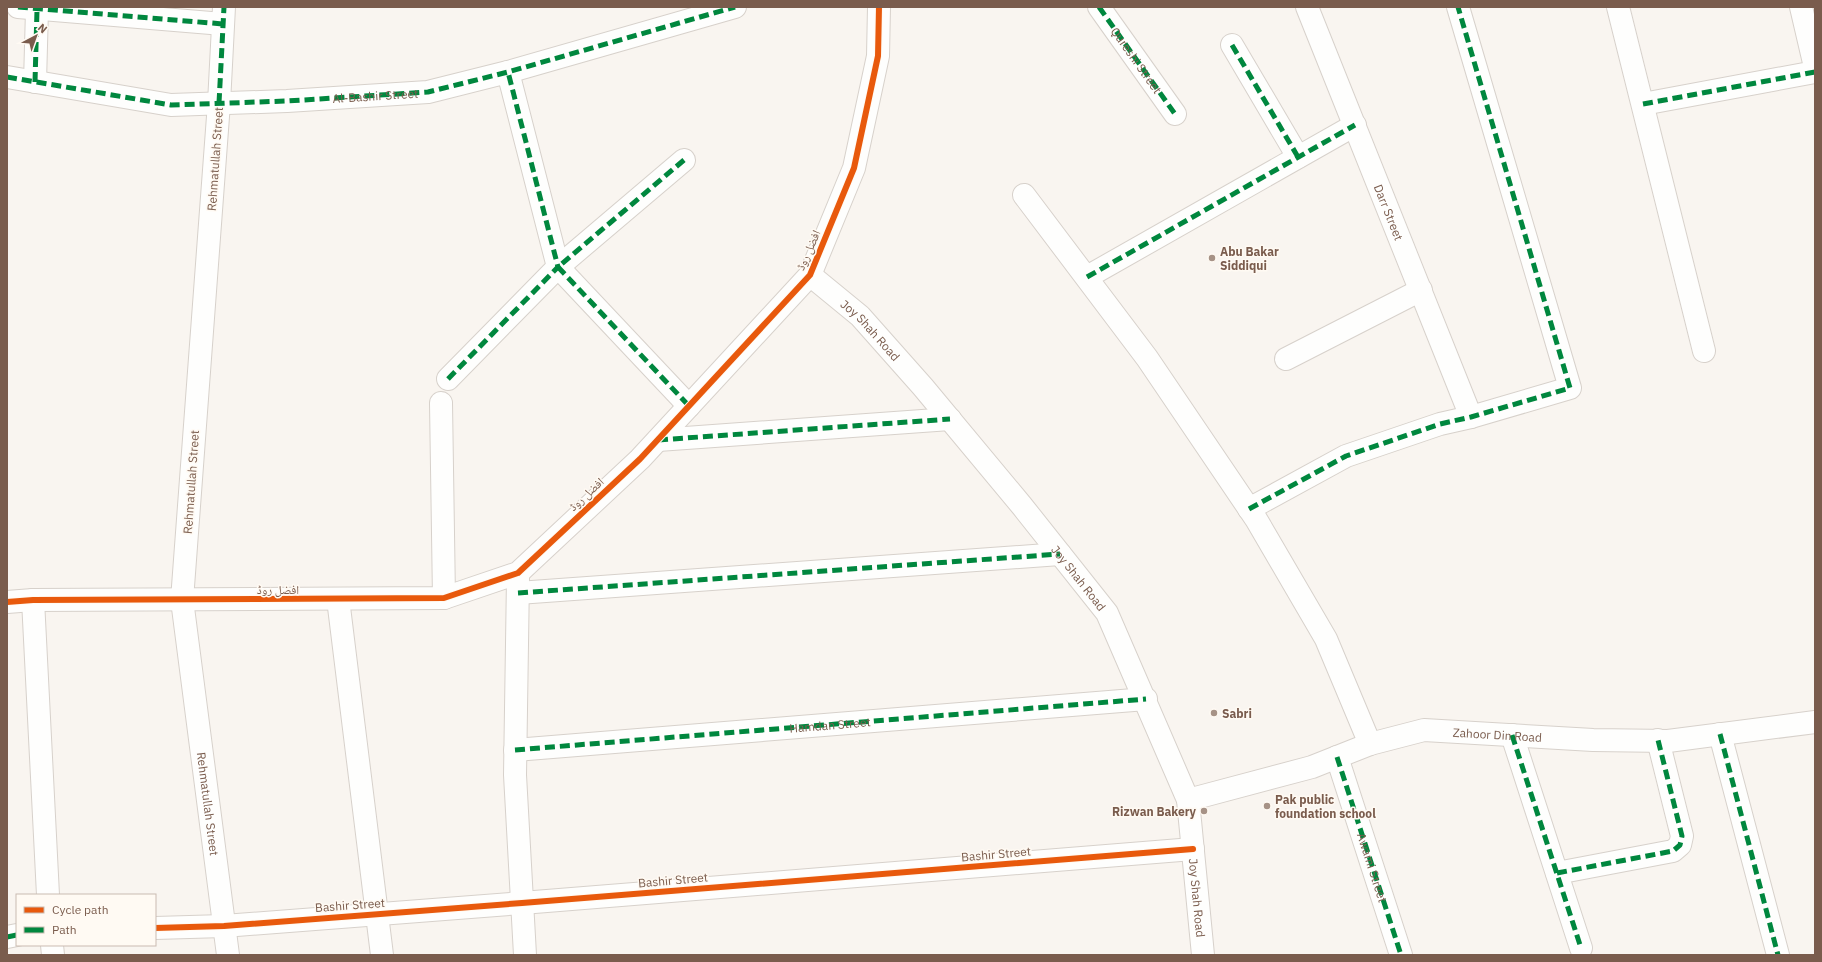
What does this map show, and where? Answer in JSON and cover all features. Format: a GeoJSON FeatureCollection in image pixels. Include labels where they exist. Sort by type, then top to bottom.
{"type":"FeatureCollection","features":[{"type":"Feature","properties":{"kind":"street","name":"Al-Bashir Street"},"geometry":{"type":"LineString","coordinates":[[7,77],[171,105],[287,101],[428,92],[508,72],[676,15],[735,7]]}},
{"type":"Feature","properties":{"kind":"street","name":"افضل روڈ"},"geometry":{"type":"LineString","coordinates":[[7,602],[33,600],[444,598],[518,583],[640,459],[810,276],[854,168],[878,56],[879,7]]}},
{"type":"Feature","properties":{"kind":"street","name":"Qureshi Street"},"geometry":{"type":"LineString","coordinates":[[1098,7],[1175,114]]}},
{"type":"Feature","properties":{"kind":"street","name":"Darr Street"},"geometry":{"type":"LineString","coordinates":[[1307,7],[1471,417]]}},
{"type":"Feature","properties":{"kind":"street"},"geometry":{"type":"LineString","coordinates":[[1249,509],[1346,456],[1440,424],[1471,417],[1570,388],[1458,7]]}},
{"type":"Feature","properties":{"kind":"street"},"geometry":{"type":"LineString","coordinates":[[1618,7],[1704,351]]}},
{"type":"Feature","properties":{"kind":"street"},"geometry":{"type":"LineString","coordinates":[[1801,7],[1815,68]]}},
{"type":"Feature","properties":{"kind":"street"},"geometry":{"type":"LineString","coordinates":[[35,82],[27,8],[223,15]]}},
{"type":"Feature","properties":{"kind":"street","name":"Rehmatullah Street"},"geometry":{"type":"LineString","coordinates":[[223,15],[219,103],[182,600],[228,955]]}},
{"type":"Feature","properties":{"kind":"street"},"geometry":{"type":"LineString","coordinates":[[1232,45],[1298,157]]}},
{"type":"Feature","properties":{"kind":"street"},"geometry":{"type":"LineString","coordinates":[[508,72],[558,267],[689,406]]}},
{"type":"Feature","properties":{"kind":"street"},"geometry":{"type":"LineString","coordinates":[[1643,104],[1815,72]]}},
{"type":"Feature","properties":{"kind":"street"},"geometry":{"type":"LineString","coordinates":[[1086,277],[1355,125]]}},
{"type":"Feature","properties":{"kind":"street"},"geometry":{"type":"LineString","coordinates":[[448,379],[558,267],[684,160]]}},
{"type":"Feature","properties":{"kind":"street"},"geometry":{"type":"LineString","coordinates":[[1024,195],[1147,358],[1249,509],[1326,638],[1370,744]]}},
{"type":"Feature","properties":{"kind":"street","name":"Joy Shah Road"},"geometry":{"type":"LineString","coordinates":[[810,276],[860,316],[950,419],[1107,613],[1146,699],[1188,800],[1203,955]]}},
{"type":"Feature","properties":{"kind":"street"},"geometry":{"type":"LineString","coordinates":[[1286,359],[1421,290]]}},
{"type":"Feature","properties":{"kind":"street"},"geometry":{"type":"LineString","coordinates":[[441,403],[444,598]]}},
{"type":"Feature","properties":{"kind":"street"},"geometry":{"type":"LineString","coordinates":[[658,440],[950,419]]}},
{"type":"Feature","properties":{"kind":"street"},"geometry":{"type":"LineString","coordinates":[[525,955],[515,774],[518,583],[1060,554]]}},
{"type":"Feature","properties":{"kind":"street"},"geometry":{"type":"LineString","coordinates":[[338,599],[382,955]]}},
{"type":"Feature","properties":{"kind":"street"},"geometry":{"type":"LineString","coordinates":[[33,600],[48,894]]}},
{"type":"Feature","properties":{"kind":"street","name":"Hamdan Street"},"geometry":{"type":"LineString","coordinates":[[515,750],[1146,699]]}},
{"type":"Feature","properties":{"kind":"street","name":"Zahoor Din Road"},"geometry":{"type":"LineString","coordinates":[[1188,800],[1312,767],[1370,744],[1424,730],[1593,740],[1658,740],[1815,722]]}},
{"type":"Feature","properties":{"kind":"street"},"geometry":{"type":"LineString","coordinates":[[1720,734],[1778,955]]}},
{"type":"Feature","properties":{"kind":"street"},"geometry":{"type":"LineString","coordinates":[[1512,735],[1581,948]]}},
{"type":"Feature","properties":{"kind":"street"},"geometry":{"type":"LineString","coordinates":[[1557,873],[1672,851],[1680,845],[1682,836],[1658,740]]}},
{"type":"Feature","properties":{"kind":"street","name":"Awami Street"},"geometry":{"type":"LineString","coordinates":[[1337,757],[1401,955]]}},
{"type":"Feature","properties":{"kind":"street","name":"Bashir Street"},"geometry":{"type":"LineString","coordinates":[[156,928],[224,926],[522,904],[1193,849]]}},
{"type":"Feature","properties":{"kind":"marked path"},"geometry":{"type":"LineString","coordinates":[[18,7],[223,24]]}},
{"type":"Feature","properties":{"kind":"marked path"},"geometry":{"type":"LineString","coordinates":[[219,103],[224,7]]}},
{"type":"Feature","properties":{"kind":"marked path"},"geometry":{"type":"LineString","coordinates":[[7,77],[171,105],[287,101],[428,92],[508,72],[735,7]]}},
{"type":"Feature","properties":{"kind":"marked path"},"geometry":{"type":"LineString","coordinates":[[1099,7],[1175,114]]}},
{"type":"Feature","properties":{"kind":"marked path"},"geometry":{"type":"LineString","coordinates":[[1249,509],[1346,456],[1440,424],[1471,417],[1570,388],[1458,7]]}},
{"type":"Feature","properties":{"kind":"marked path"},"geometry":{"type":"LineString","coordinates":[[35,82],[37,10]]}},
{"type":"Feature","properties":{"kind":"marked path"},"geometry":{"type":"LineString","coordinates":[[1232,45],[1298,157]]}},
{"type":"Feature","properties":{"kind":"marked path"},"geometry":{"type":"LineString","coordinates":[[448,379],[558,267],[508,72]]}},
{"type":"Feature","properties":{"kind":"marked path"},"geometry":{"type":"LineString","coordinates":[[1643,104],[1815,72]]}},
{"type":"Feature","properties":{"kind":"marked path"},"geometry":{"type":"LineString","coordinates":[[1087,277],[1355,125]]}},
{"type":"Feature","properties":{"kind":"marked path"},"geometry":{"type":"LineString","coordinates":[[684,160],[558,267],[689,406]]}},
{"type":"Feature","properties":{"kind":"marked path"},"geometry":{"type":"LineString","coordinates":[[658,440],[950,419]]}},
{"type":"Feature","properties":{"kind":"marked path"},"geometry":{"type":"LineString","coordinates":[[518,593],[1060,554]]}},
{"type":"Feature","properties":{"kind":"marked path"},"geometry":{"type":"LineString","coordinates":[[515,750],[1146,699]]}},
{"type":"Feature","properties":{"kind":"marked path"},"geometry":{"type":"LineString","coordinates":[[1720,734],[1778,955]]}},
{"type":"Feature","properties":{"kind":"marked path"},"geometry":{"type":"LineString","coordinates":[[1512,735],[1581,948]]}},
{"type":"Feature","properties":{"kind":"marked path"},"geometry":{"type":"LineString","coordinates":[[1557,873],[1673,851],[1680,845],[1682,836],[1658,740]]}},
{"type":"Feature","properties":{"kind":"marked path"},"geometry":{"type":"LineString","coordinates":[[1337,757],[1401,955]]}},
{"type":"Feature","properties":{"kind":"marked path"},"geometry":{"type":"LineString","coordinates":[[7,937],[16,935]]}},
{"type":"Feature","properties":{"kind":"cycle path"},"geometry":{"type":"LineString","coordinates":[[7,602],[33,600],[444,598],[518,573],[640,459],[810,275],[854,168],[878,56],[879,7]]}},
{"type":"Feature","properties":{"kind":"cycle path"},"geometry":{"type":"LineString","coordinates":[[156,928],[224,926],[1193,849]]}},
{"type":"Feature","properties":{"kind":"place","name":"Abu Bakar Siddiqui"},"geometry":{"type":"Point","coordinates":[1212,258]}},
{"type":"Feature","properties":{"kind":"place","name":"Sabri"},"geometry":{"type":"Point","coordinates":[1214,713]}},
{"type":"Feature","properties":{"kind":"place","name":"Pak public foundation school"},"geometry":{"type":"Point","coordinates":[1267,806]}},
{"type":"Feature","properties":{"kind":"place","name":"Rizwan Bakery"},"geometry":{"type":"Point","coordinates":[1204,811]}}]}
